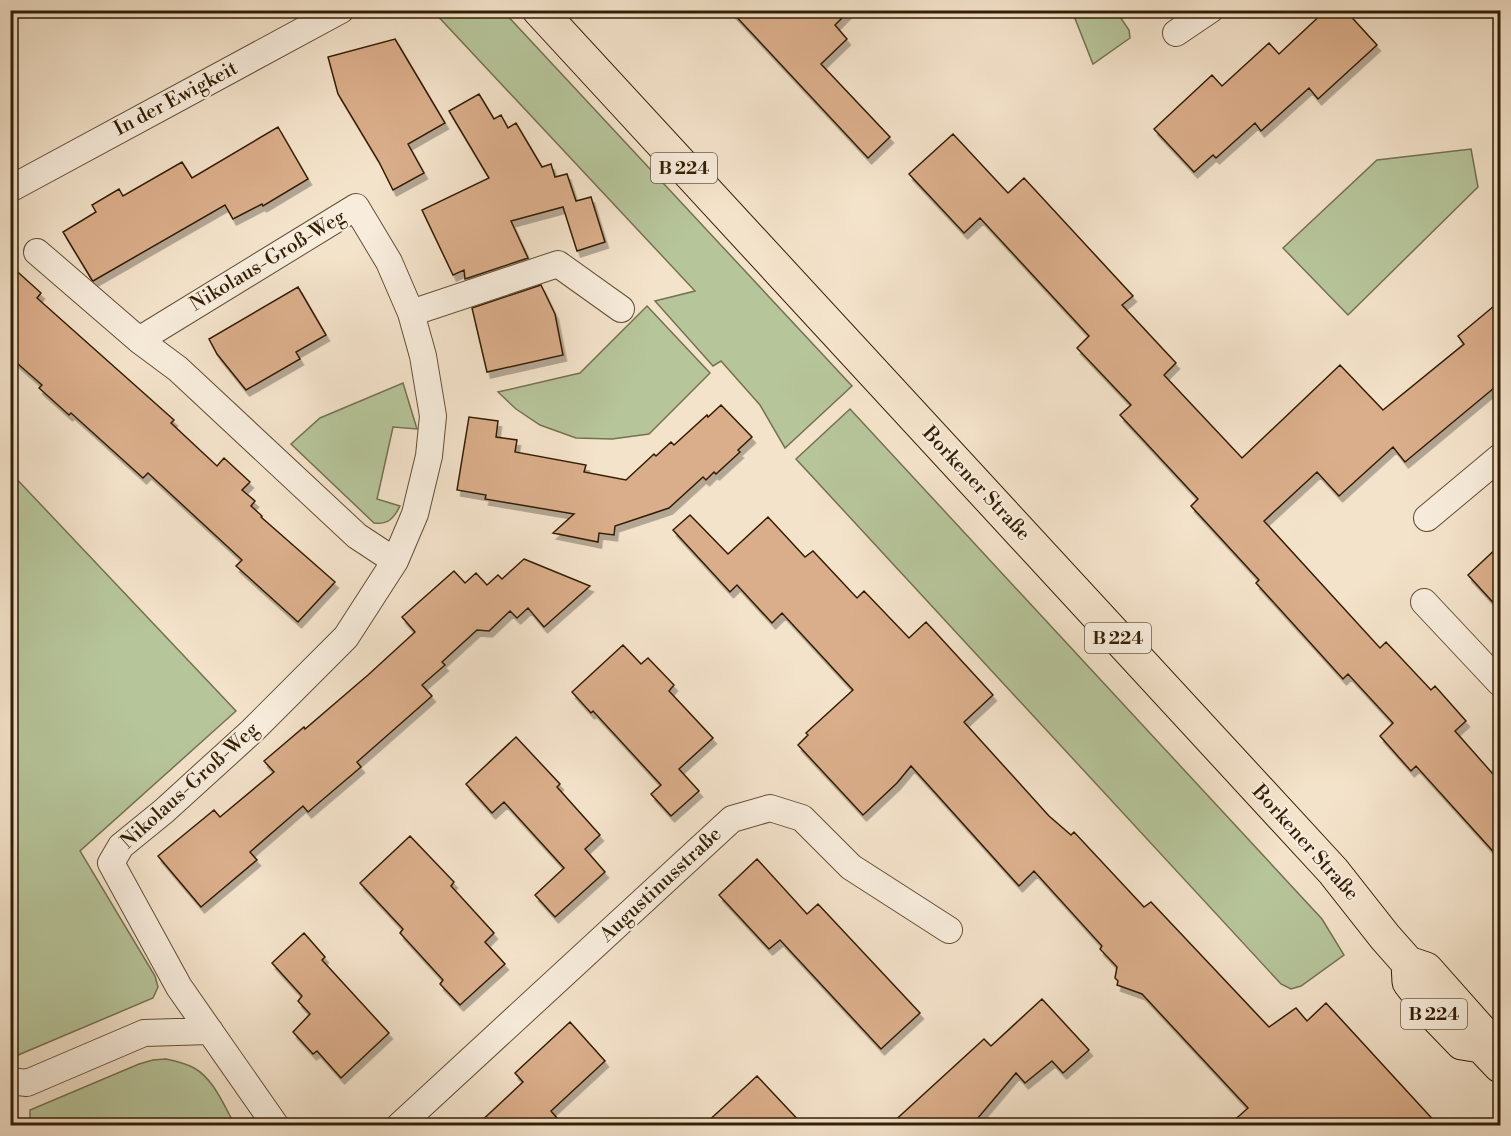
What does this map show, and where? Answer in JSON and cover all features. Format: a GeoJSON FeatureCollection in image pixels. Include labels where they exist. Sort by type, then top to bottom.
{"type":"FeatureCollection","features":[{"type":"Feature","properties":{"kind":"main road","name":"Borkener Straße"},"geometry":{"type":"LineString","coordinates":[[547,13],[1333,871],[1408,963],[1409,982],[1434,1014],[1462,1043],[1491,1056]]}},
{"type":"Feature","properties":{"kind":"street","name":"In der Ewigkeit"},"geometry":{"type":"LineString","coordinates":[[10,189],[341,10]]}},
{"type":"Feature","properties":{"kind":"street"},"geometry":{"type":"LineString","coordinates":[[1176,33],[1210,10]]}},
{"type":"Feature","properties":{"kind":"street","name":"Nikolaus-Groß-Weg"},"geometry":{"type":"LineString","coordinates":[[139,340],[356,207],[389,262],[411,313],[423,356],[433,416],[429,456],[416,513],[395,561],[346,637],[253,730],[164,811],[121,846],[111,863],[179,987],[210,1030]]}},
{"type":"Feature","properties":{"kind":"street"},"geometry":{"type":"LineString","coordinates":[[37,252],[139,340],[178,369],[357,536],[395,561]]}},
{"type":"Feature","properties":{"kind":"street"},"geometry":{"type":"LineString","coordinates":[[411,313],[558,264],[621,309]]}},
{"type":"Feature","properties":{"kind":"street"},"geometry":{"type":"LineString","coordinates":[[1427,519],[1500,457]]}},
{"type":"Feature","properties":{"kind":"street"},"geometry":{"type":"LineString","coordinates":[[1424,602],[1500,683]]}},
{"type":"Feature","properties":{"kind":"street","name":"Augustinusstraße"},"geometry":{"type":"LineString","coordinates":[[399,1125],[732,819],[770,808],[802,818],[851,867],[948,930]]}},
{"type":"Feature","properties":{"kind":"street"},"geometry":{"type":"LineString","coordinates":[[10,1081],[27,1083],[144,1033],[210,1030],[276,1125]]}},
{"type":"Feature","properties":{"kind":"green space"},"geometry":{"type":"Polygon","coordinates":[[[433,11],[503,11],[852,386],[785,448],[760,405],[721,361],[713,366],[655,301],[695,291],[433,11]]]}},
{"type":"Feature","properties":{"kind":"green space"},"geometry":{"type":"Polygon","coordinates":[[[1072,11],[1116,11],[1129,30],[1130,38],[1093,64],[1072,11]]]}},
{"type":"Feature","properties":{"kind":"green space"},"geometry":{"type":"Polygon","coordinates":[[[1471,149],[1478,187],[1348,315],[1283,248],[1377,160],[1471,149]]]}},
{"type":"Feature","properties":{"kind":"green space"},"geometry":{"type":"Polygon","coordinates":[[[647,306],[710,373],[649,434],[612,439],[576,438],[540,425],[516,409],[498,392],[580,373],[647,306]]]}},
{"type":"Feature","properties":{"kind":"green space"},"geometry":{"type":"Polygon","coordinates":[[[403,383],[417,429],[393,427],[377,499],[400,506],[390,520],[374,523],[291,444],[320,418],[403,383]]]}},
{"type":"Feature","properties":{"kind":"green space"},"geometry":{"type":"Polygon","coordinates":[[[850,409],[1322,919],[1344,955],[1301,986],[1291,989],[1281,984],[796,459],[850,409]]]}},
{"type":"Feature","properties":{"kind":"green space"},"geometry":{"type":"Polygon","coordinates":[[[10,472],[236,711],[80,851],[155,976],[158,987],[153,998],[11,1058],[10,472]]]}},
{"type":"Feature","properties":{"kind":"green space"},"geometry":{"type":"Polygon","coordinates":[[[166,1059],[187,1065],[201,1073],[218,1094],[235,1125],[30,1125],[30,1110],[139,1064],[166,1059]]]}},
{"type":"Feature","properties":{"kind":"building"},"geometry":{"type":"Polygon","coordinates":[[[730,10],[850,10],[835,25],[847,39],[821,64],[890,137],[868,158],[730,10]]]}},
{"type":"Feature","properties":{"kind":"building"},"geometry":{"type":"Polygon","coordinates":[[[1326,10],[1345,10],[1377,45],[1318,99],[1309,88],[1261,131],[1255,123],[1216,158],[1213,155],[1194,172],[1154,129],[1212,75],[1222,86],[1269,43],[1279,54],[1326,10]]]}},
{"type":"Feature","properties":{"kind":"building"},"geometry":{"type":"Polygon","coordinates":[[[395,39],[445,123],[408,144],[424,173],[393,190],[338,94],[328,57],[395,39]]]}},
{"type":"Feature","properties":{"kind":"building"},"geometry":{"type":"Polygon","coordinates":[[[479,94],[494,119],[501,115],[508,128],[516,123],[542,167],[551,164],[555,177],[567,174],[576,201],[591,197],[605,242],[577,251],[563,207],[511,221],[528,258],[465,279],[464,270],[453,275],[422,210],[489,178],[449,111],[479,94]]]}},
{"type":"Feature","properties":{"kind":"building"},"geometry":{"type":"Polygon","coordinates":[[[278,127],[308,179],[263,206],[262,204],[233,219],[225,205],[92,280],[63,232],[96,212],[92,205],[119,189],[123,196],[182,162],[192,178],[278,127]]]}},
{"type":"Feature","properties":{"kind":"building"},"geometry":{"type":"Polygon","coordinates":[[[953,134],[1008,193],[1024,178],[1133,296],[1122,305],[1176,363],[1164,375],[1242,458],[1340,365],[1383,410],[1464,344],[1458,336],[1500,301],[1500,383],[1405,462],[1393,447],[1339,496],[1317,472],[1264,521],[1380,648],[1386,642],[1431,690],[1435,686],[1466,721],[1455,731],[1500,782],[1500,859],[1416,766],[1411,771],[1380,736],[1393,723],[1348,674],[1343,679],[1256,583],[1259,580],[1191,506],[1198,499],[1120,415],[1131,405],[1077,348],[1089,336],[980,218],[964,233],[909,174],[953,134]]]}},
{"type":"Feature","properties":{"kind":"building"},"geometry":{"type":"Polygon","coordinates":[[[10,265],[41,293],[37,298],[174,420],[171,423],[217,466],[224,458],[250,482],[242,490],[255,501],[251,506],[335,582],[298,622],[236,566],[242,560],[148,473],[143,478],[71,413],[69,415],[39,388],[42,385],[10,357],[10,265]]]}},
{"type":"Feature","properties":{"kind":"building"},"geometry":{"type":"Polygon","coordinates":[[[541,285],[555,314],[563,355],[487,372],[472,308],[541,285]]]}},
{"type":"Feature","properties":{"kind":"building"},"geometry":{"type":"Polygon","coordinates":[[[298,287],[326,335],[296,352],[300,359],[246,390],[217,354],[209,339],[298,287]]]}},
{"type":"Feature","properties":{"kind":"building"},"geometry":{"type":"Polygon","coordinates":[[[721,405],[752,437],[738,450],[740,452],[716,474],[714,472],[706,480],[703,477],[669,508],[615,526],[614,535],[599,533],[598,542],[553,533],[574,514],[485,499],[486,495],[457,490],[469,417],[498,421],[496,437],[517,440],[515,452],[586,465],[584,472],[626,480],[654,454],[656,456],[671,442],[674,445],[721,405]]]}},
{"type":"Feature","properties":{"kind":"building"},"geometry":{"type":"Polygon","coordinates":[[[690,515],[728,554],[768,517],[805,557],[813,551],[857,598],[864,591],[909,638],[926,622],[993,695],[964,722],[1049,816],[1071,835],[1074,832],[1144,907],[1151,902],[1269,1027],[1296,1008],[1307,1021],[1326,1003],[1438,1125],[1229,1125],[1248,1108],[1142,994],[1117,985],[1118,981],[1115,978],[1117,967],[1100,949],[1102,946],[1034,871],[1019,886],[911,766],[897,783],[863,815],[798,745],[808,735],[806,733],[853,690],[782,613],[772,623],[737,585],[730,592],[673,530],[690,515]]]}},
{"type":"Feature","properties":{"kind":"building"},"geometry":{"type":"Polygon","coordinates":[[[1500,545],[1500,610],[1468,575],[1500,545]]]}},
{"type":"Feature","properties":{"kind":"building"},"geometry":{"type":"Polygon","coordinates":[[[524,559],[590,586],[544,627],[528,608],[517,618],[510,611],[489,631],[477,630],[442,662],[445,665],[422,685],[432,696],[357,762],[361,767],[308,812],[303,806],[250,852],[257,860],[201,907],[158,856],[214,810],[220,817],[274,772],[264,761],[304,727],[305,729],[415,632],[402,617],[454,571],[465,583],[476,573],[487,585],[498,575],[502,579],[524,559]]]}},
{"type":"Feature","properties":{"kind":"building"},"geometry":{"type":"Polygon","coordinates":[[[623,645],[641,664],[648,658],[674,685],[669,691],[713,738],[679,769],[699,791],[671,816],[651,794],[661,785],[593,711],[591,713],[572,692],[623,645]]]}},
{"type":"Feature","properties":{"kind":"building"},"geometry":{"type":"Polygon","coordinates":[[[516,737],[560,784],[557,787],[600,835],[585,849],[605,872],[555,917],[535,895],[564,868],[504,802],[492,813],[466,784],[516,737]]]}},
{"type":"Feature","properties":{"kind":"building"},"geometry":{"type":"Polygon","coordinates":[[[410,836],[454,882],[451,886],[494,933],[485,942],[505,964],[460,1005],[440,984],[443,980],[400,933],[403,929],[360,883],[410,836]]]}},
{"type":"Feature","properties":{"kind":"building"},"geometry":{"type":"Polygon","coordinates":[[[757,859],[807,914],[818,904],[920,1013],[881,1049],[780,940],[769,949],[719,895],[757,859]]]}},
{"type":"Feature","properties":{"kind":"building"},"geometry":{"type":"Polygon","coordinates":[[[304,933],[325,957],[322,960],[389,1033],[341,1078],[317,1051],[313,1054],[293,1032],[310,1014],[298,1001],[302,996],[272,963],[304,933]]]}},
{"type":"Feature","properties":{"kind":"building"},"geometry":{"type":"Polygon","coordinates":[[[1042,999],[1089,1050],[1063,1073],[1052,1061],[1025,1083],[1016,1073],[972,1125],[890,1125],[984,1039],[991,1046],[1042,999]]]}},
{"type":"Feature","properties":{"kind":"building"},"geometry":{"type":"Polygon","coordinates":[[[570,1022],[605,1061],[551,1111],[563,1125],[477,1125],[523,1082],[515,1073],[570,1022]]]}},
{"type":"Feature","properties":{"kind":"building"},"geometry":{"type":"Polygon","coordinates":[[[757,1076],[803,1125],[704,1125],[730,1101],[757,1076]]]}}]}
